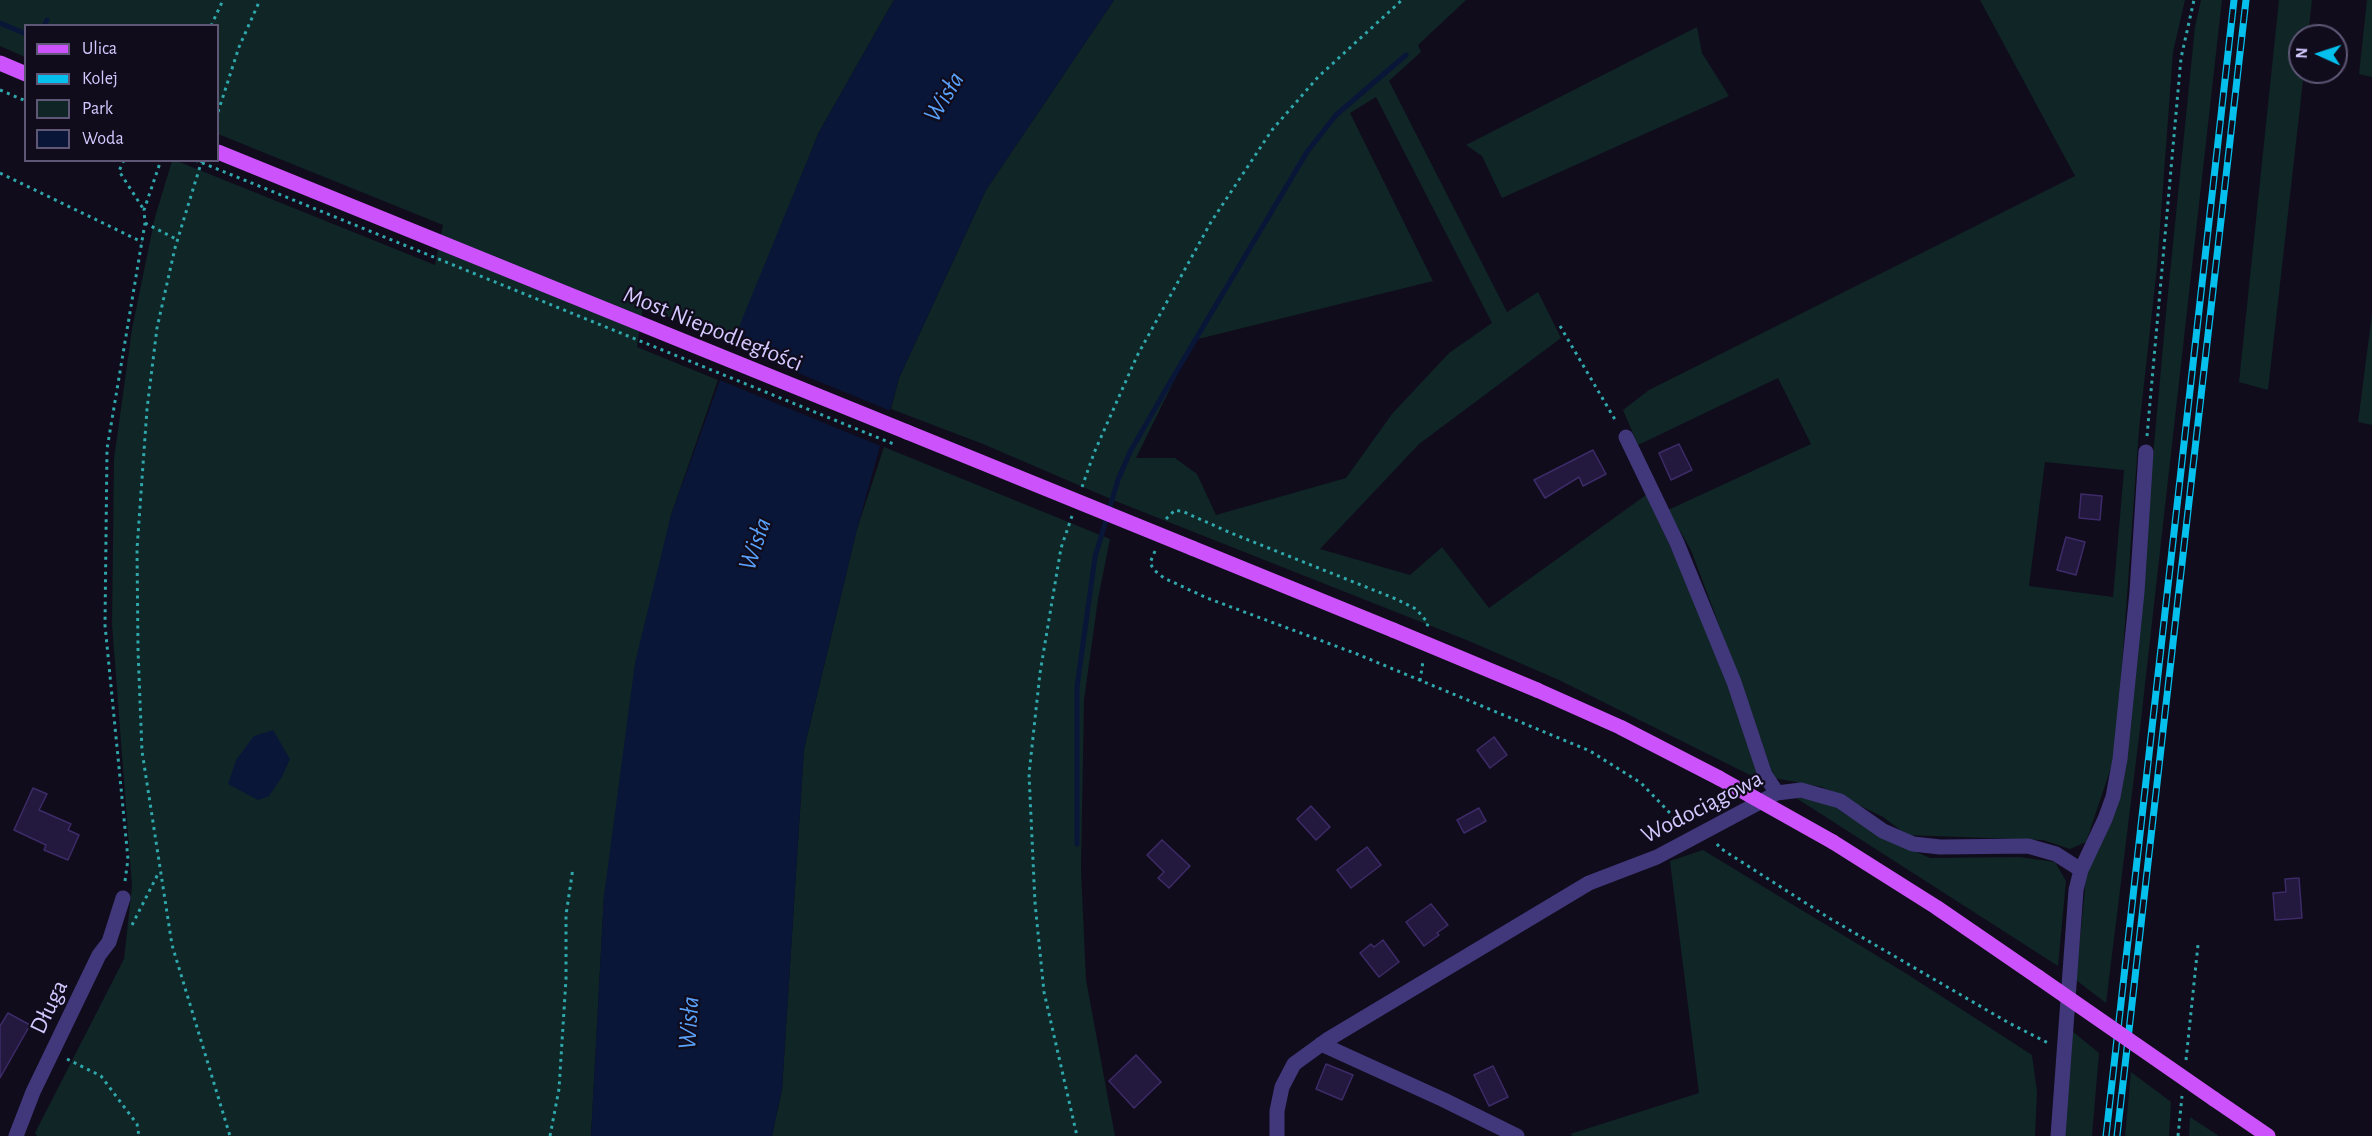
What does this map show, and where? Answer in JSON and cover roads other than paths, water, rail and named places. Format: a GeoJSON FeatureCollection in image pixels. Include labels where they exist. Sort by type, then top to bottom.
{"type":"FeatureCollection","features":[{"type":"Feature","properties":{"kind":"main road"},"geometry":{"type":"LineString","coordinates":[[0,63],[24,73]]}},
{"type":"Feature","properties":{"kind":"main road","name":"Most Niepodległości"},"geometry":{"type":"LineString","coordinates":[[219,152],[1393,630],[1620,727],[1719,778],[1833,842],[1927,901],[2268,1136]]}},
{"type":"Feature","properties":{"kind":"street"},"geometry":{"type":"LineString","coordinates":[[1626,437],[1677,543],[1734,682],[1765,775],[1777,793]]}},
{"type":"Feature","properties":{"kind":"street"},"geometry":{"type":"LineString","coordinates":[[2058,1136],[2076,890],[2081,870],[2105,819],[2117,779],[2137,592],[2146,453]]}},
{"type":"Feature","properties":{"kind":"street","name":"Wodociągowa"},"geometry":{"type":"LineString","coordinates":[[1277,1136],[1277,1111],[1282,1087],[1294,1064],[1321,1044],[1589,883],[1657,857],[1777,793],[1801,790],[1840,801],[1883,831],[1913,844],[1940,847],[2028,846],[2056,854],[2081,870]]}},
{"type":"Feature","properties":{"kind":"street","name":"Długa"},"geometry":{"type":"LineString","coordinates":[[16,1136],[52,1052],[99,955],[109,942],[123,898]]}},
{"type":"Feature","properties":{"kind":"street"},"geometry":{"type":"LineString","coordinates":[[1321,1044],[1517,1136]]}},
{"type":"Feature","properties":{"kind":"water","name":"Wisła"},"geometry":{"type":"Polygon","coordinates":[[[894,0],[1114,0],[986,190],[899,378],[857,529],[804,749],[782,1089],[772,1136],[591,1136],[604,896],[635,663],[671,515],[743,317],[819,132],[894,0]]]}},
{"type":"Feature","properties":{"kind":"water"},"geometry":{"type":"Polygon","coordinates":[[[273,730],[290,759],[282,777],[269,796],[258,800],[228,784],[236,760],[254,736],[273,730]]]}},
{"type":"Feature","properties":{"kind":"waterway"},"geometry":{"type":"LineString","coordinates":[[45,24],[47,20]]}},
{"type":"Feature","properties":{"kind":"waterway"},"geometry":{"type":"LineString","coordinates":[[0,23],[24,33]]}},
{"type":"Feature","properties":{"kind":"waterway"},"geometry":{"type":"LineString","coordinates":[[1077,844],[1077,687],[1095,557],[1118,480],[1130,452],[1172,379],[1307,152],[1336,115],[1406,55]]}},
{"type":"Feature","properties":{"kind":"railway"},"geometry":{"type":"LineString","coordinates":[[2106,1136],[2234,0]]}},
{"type":"Feature","properties":{"kind":"railway"},"geometry":{"type":"LineString","coordinates":[[2117,1136],[2246,0]]}}]}
